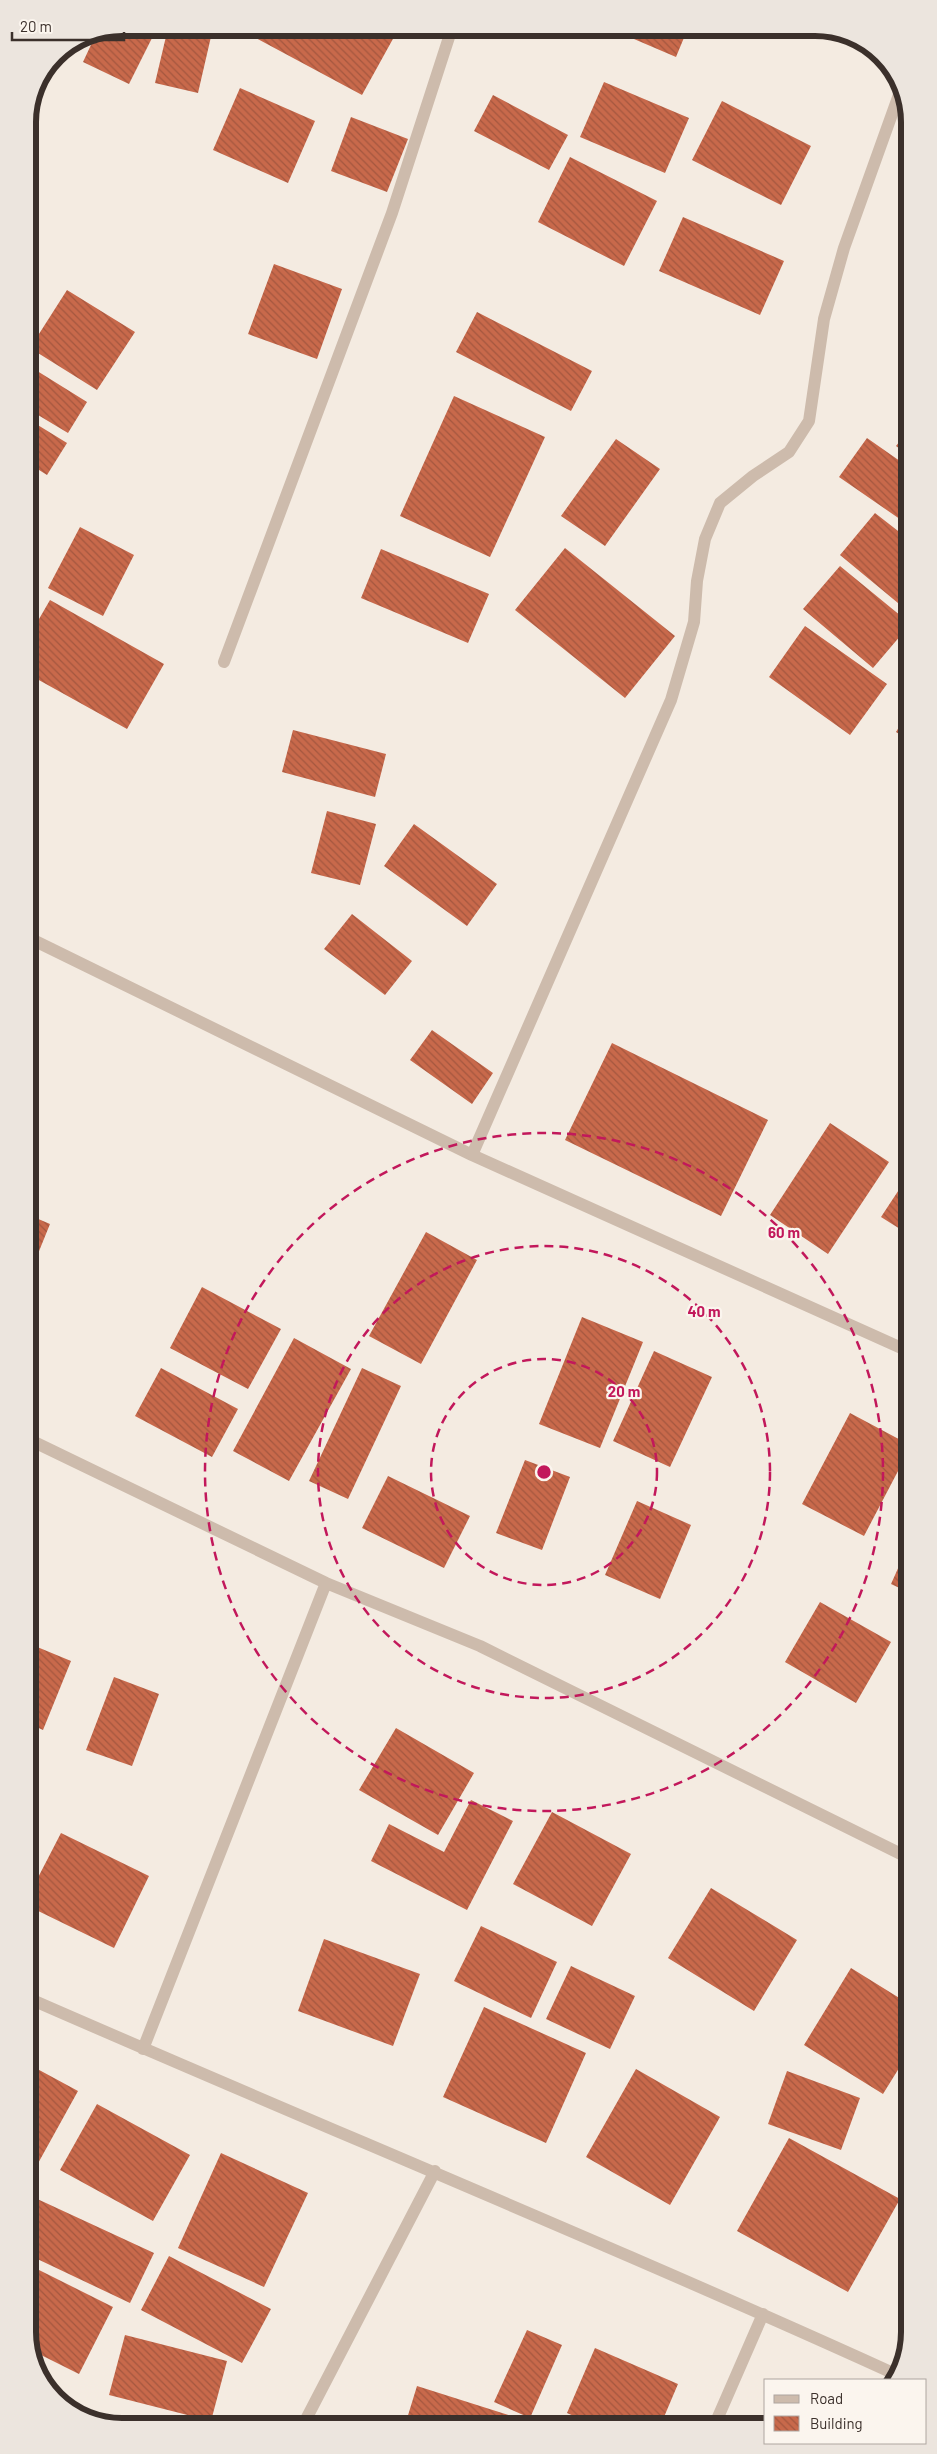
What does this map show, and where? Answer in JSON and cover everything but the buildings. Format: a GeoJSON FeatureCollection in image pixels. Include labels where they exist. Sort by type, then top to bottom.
{"type":"FeatureCollection","features":[{"type":"Feature","properties":{"kind":"street"},"geometry":{"type":"LineString","coordinates":[[224,662],[392,213],[449,36]]}},
{"type":"Feature","properties":{"kind":"street"},"geometry":{"type":"LineString","coordinates":[[472,1155],[671,700],[694,622],[697,581],[705,540],[720,503],[753,476],[789,452],[810,421],[824,319],[844,248],[897,97]]}},
{"type":"Feature","properties":{"kind":"street"},"geometry":{"type":"LineString","coordinates":[[36,941],[472,1155],[901,1348]]}},
{"type":"Feature","properties":{"kind":"street"},"geometry":{"type":"LineString","coordinates":[[36,1443],[326,1583],[480,1646],[901,1854]]}},
{"type":"Feature","properties":{"kind":"street"},"geometry":{"type":"LineString","coordinates":[[143,2049],[326,1583]]}},
{"type":"Feature","properties":{"kind":"street"},"geometry":{"type":"LineString","coordinates":[[36,2002],[143,2049],[435,2171],[763,2314],[890,2372]]}},
{"type":"Feature","properties":{"kind":"street"},"geometry":{"type":"LineString","coordinates":[[306,2418],[435,2171]]}},
{"type":"Feature","properties":{"kind":"street"},"geometry":{"type":"LineString","coordinates":[[718,2418],[763,2314]]}}]}
